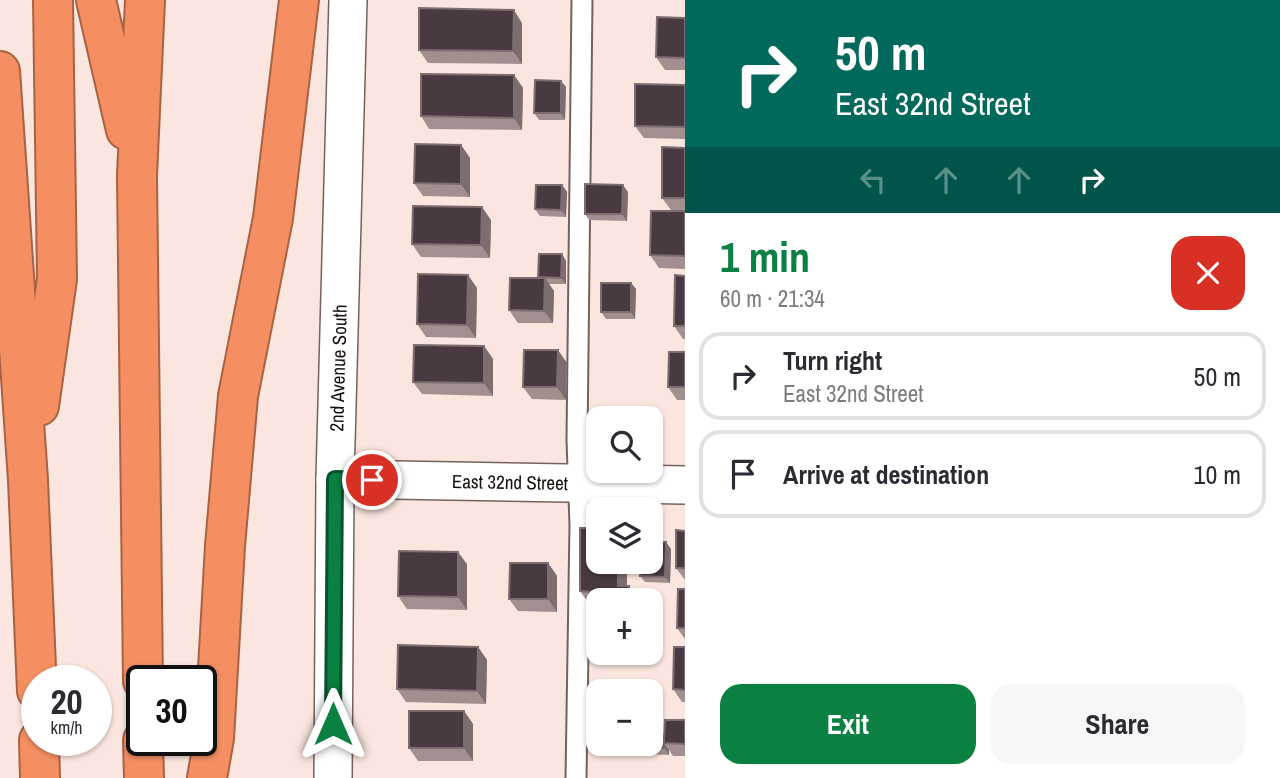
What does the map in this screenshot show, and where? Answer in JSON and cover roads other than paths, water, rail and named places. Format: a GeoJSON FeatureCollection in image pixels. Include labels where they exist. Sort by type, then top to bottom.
{"type":"FeatureCollection","features":[{"type":"Feature","properties":{"kind":"highway"},"geometry":{"type":"LineString","coordinates":[[28,480],[57,279],[53,0]]}},
{"type":"Feature","properties":{"kind":"highway"},"geometry":{"type":"LineString","coordinates":[[96,0],[137,176]]}},
{"type":"Feature","properties":{"kind":"highway"},"geometry":{"type":"LineString","coordinates":[[143,665],[137,176],[145,0]]}},
{"type":"Feature","properties":{"kind":"highway"},"geometry":{"type":"LineString","coordinates":[[207,778],[214,737],[225,546],[238,397],[273,218],[299,0]]}},
{"type":"Feature","properties":{"kind":"highway"},"geometry":{"type":"LineString","coordinates":[[0,71],[28,480],[36,665]]}},
{"type":"Feature","properties":{"kind":"highway"},"geometry":{"type":"LineString","coordinates":[[39,756],[40,778]]}},
{"type":"Feature","properties":{"kind":"highway"},"geometry":{"type":"LineString","coordinates":[[143,756],[144,778]]}},
{"type":"Feature","properties":{"kind":"street","name":"2nd Avenue South"},"geometry":{"type":"LineString","coordinates":[[333,778],[335,479],[348,0]]}},
{"type":"Feature","properties":{"kind":"street","name":"East 32nd Street"},"geometry":{"type":"LineString","coordinates":[[335,479],[685,485]]}},
{"type":"Feature","properties":{"kind":"lane"},"geometry":{"type":"LineString","coordinates":[[576,778],[582,0]]}}]}
